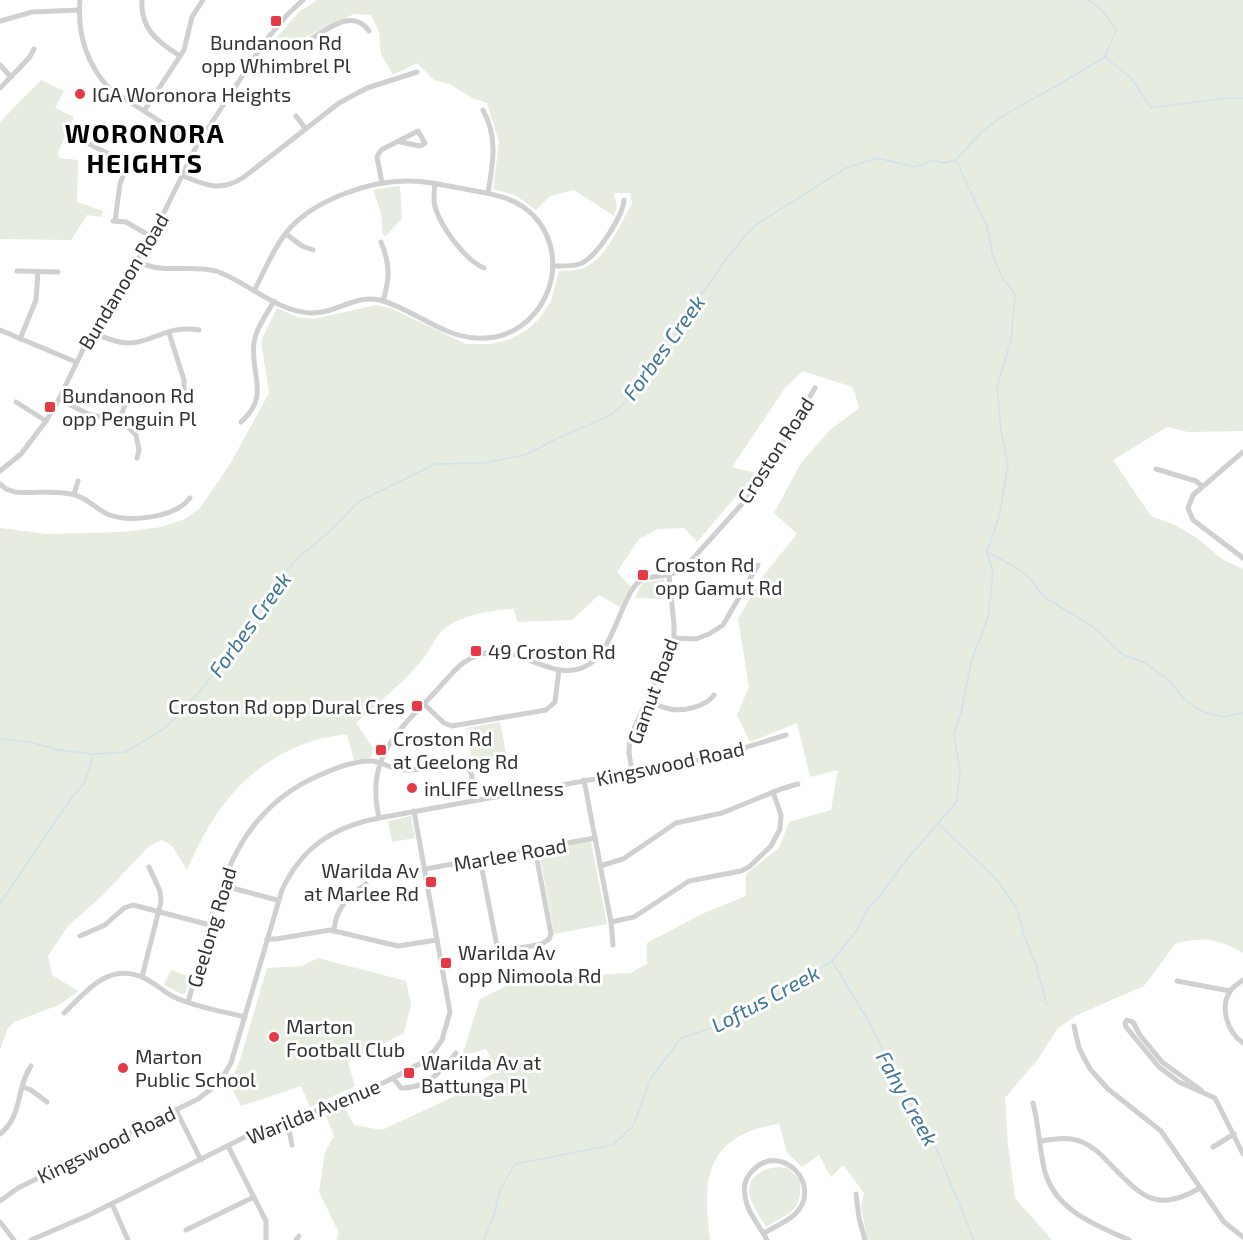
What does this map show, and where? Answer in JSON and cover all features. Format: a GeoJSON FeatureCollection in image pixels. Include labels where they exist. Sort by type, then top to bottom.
{"type":"FeatureCollection","features":[{"type":"Feature","properties":{"kind":"street"},"geometry":{"type":"LineString","coordinates":[[80,0],[82,38],[89,58],[113,90],[197,145]]}},
{"type":"Feature","properties":{"kind":"street"},"geometry":{"type":"LineString","coordinates":[[142,0],[144,20],[153,36],[180,56]]}},
{"type":"Feature","properties":{"kind":"street"},"geometry":{"type":"LineString","coordinates":[[144,111],[186,45],[192,17],[202,0]]}},
{"type":"Feature","properties":{"kind":"street","name":"Bundanoon Road"},"geometry":{"type":"LineString","coordinates":[[0,471],[26,449],[46,421],[92,331],[152,237],[197,145],[266,40],[303,0]]}},
{"type":"Feature","properties":{"kind":"street"},"geometry":{"type":"LineString","coordinates":[[0,21],[33,12],[79,10]]}},
{"type":"Feature","properties":{"kind":"street"},"geometry":{"type":"LineString","coordinates":[[266,40],[279,49],[289,49],[349,20],[360,22],[369,32]]}},
{"type":"Feature","properties":{"kind":"street"},"geometry":{"type":"LineString","coordinates":[[0,88],[29,58],[34,49]]}},
{"type":"Feature","properties":{"kind":"street"},"geometry":{"type":"LineString","coordinates":[[0,65],[11,77]]}},
{"type":"Feature","properties":{"kind":"street"},"geometry":{"type":"LineString","coordinates":[[181,175],[209,186],[230,184],[243,177],[331,109],[357,93],[417,72]]}},
{"type":"Feature","properties":{"kind":"street"},"geometry":{"type":"LineString","coordinates":[[483,110],[494,139],[494,160],[488,193]]}},
{"type":"Feature","properties":{"kind":"street"},"geometry":{"type":"LineString","coordinates":[[296,116],[305,128]]}},
{"type":"Feature","properties":{"kind":"street"},"geometry":{"type":"LineString","coordinates":[[382,183],[378,154],[381,150],[400,141]]}},
{"type":"Feature","properties":{"kind":"street"},"geometry":{"type":"LineString","coordinates":[[89,144],[123,161],[126,168],[120,184],[113,221],[126,222],[152,237]]}},
{"type":"Feature","properties":{"kind":"street"},"geometry":{"type":"LineString","coordinates":[[126,168],[144,172]]}},
{"type":"Feature","properties":{"kind":"street"},"geometry":{"type":"LineString","coordinates":[[137,261],[149,267],[204,268],[216,271],[254,291],[273,301],[293,310],[316,313],[330,311],[362,300],[383,301],[459,335],[476,338],[493,337],[518,328],[537,311],[548,292],[554,266],[548,238],[533,216],[510,199],[435,183],[412,181],[382,183],[323,203],[308,212],[286,234],[254,291]]}},
{"type":"Feature","properties":{"kind":"street"},"geometry":{"type":"LineString","coordinates":[[435,183],[434,204],[439,218],[467,257],[484,268]]}},
{"type":"Feature","properties":{"kind":"street"},"geometry":{"type":"LineString","coordinates":[[554,266],[574,266],[591,257],[620,215],[624,200]]}},
{"type":"Feature","properties":{"kind":"street"},"geometry":{"type":"LineString","coordinates":[[286,234],[302,246],[313,250]]}},
{"type":"Feature","properties":{"kind":"street"},"geometry":{"type":"LineString","coordinates":[[381,242],[389,271],[383,301]]}},
{"type":"Feature","properties":{"kind":"street"},"geometry":{"type":"LineString","coordinates":[[17,271],[58,272]]}},
{"type":"Feature","properties":{"kind":"street"},"geometry":{"type":"LineString","coordinates":[[20,339],[36,300],[38,272]]}},
{"type":"Feature","properties":{"kind":"street"},"geometry":{"type":"LineString","coordinates":[[241,422],[249,415],[258,397],[254,344],[257,332],[273,301]]}},
{"type":"Feature","properties":{"kind":"street"},"geometry":{"type":"LineString","coordinates":[[92,331],[111,342],[126,344],[142,342],[183,329],[199,330]]}},
{"type":"Feature","properties":{"kind":"street"},"geometry":{"type":"LineString","coordinates":[[0,330],[76,362]]}},
{"type":"Feature","properties":{"kind":"street"},"geometry":{"type":"LineString","coordinates":[[169,333],[184,380],[184,397]]}},
{"type":"Feature","properties":{"kind":"street","name":"Croston Road"},"geometry":{"type":"LineString","coordinates":[[559,670],[577,669],[594,661],[603,649],[634,587],[648,578],[669,575],[691,562],[752,493],[815,388]]}},
{"type":"Feature","properties":{"kind":"street"},"geometry":{"type":"LineString","coordinates":[[59,399],[88,414],[119,420],[129,427],[136,435],[139,450],[137,458]]}},
{"type":"Feature","properties":{"kind":"street"},"geometry":{"type":"LineString","coordinates":[[16,402],[46,421]]}},
{"type":"Feature","properties":{"kind":"street"},"geometry":{"type":"LineString","coordinates":[[119,420],[126,403]]}},
{"type":"Feature","properties":{"kind":"street"},"geometry":{"type":"LineString","coordinates":[[1243,452],[1202,486],[1190,499],[1188,508],[1191,517],[1243,558]]}},
{"type":"Feature","properties":{"kind":"street"},"geometry":{"type":"LineString","coordinates":[[1156,469],[1196,481],[1202,486]]}},
{"type":"Feature","properties":{"kind":"street"},"geometry":{"type":"LineString","coordinates":[[74,494],[78,481]]}},
{"type":"Feature","properties":{"kind":"street"},"geometry":{"type":"LineString","coordinates":[[0,484],[15,492],[74,494],[101,511],[120,516],[162,515],[181,507],[190,498]]}},
{"type":"Feature","properties":{"kind":"street"},"geometry":{"type":"LineString","coordinates":[[674,638],[702,637],[723,625],[758,565]]}},
{"type":"Feature","properties":{"kind":"street","name":"Gamut Road"},"geometry":{"type":"LineString","coordinates":[[632,771],[629,753],[630,738],[674,638],[669,575]]}},
{"type":"Feature","properties":{"kind":"street"},"geometry":{"type":"LineString","coordinates":[[379,818],[375,793],[380,763],[393,738],[424,704],[460,665],[484,653],[511,653],[559,670],[555,702],[546,710],[452,726],[444,723],[424,704]]}},
{"type":"Feature","properties":{"kind":"street"},"geometry":{"type":"LineString","coordinates":[[647,700],[668,709],[677,710],[705,704],[714,695]]}},
{"type":"Feature","properties":{"kind":"street","name":"Kingswood Road"},"geometry":{"type":"LineString","coordinates":[[0,1200],[18,1188],[207,1094],[225,1077],[245,1017],[277,900],[292,871],[315,846],[346,826],[414,811],[711,758],[786,735]]}},
{"type":"Feature","properties":{"kind":"street","name":"Geelong Road"},"geometry":{"type":"LineString","coordinates":[[188,1002],[221,885],[232,859],[249,831],[281,798],[308,780],[337,768],[366,762],[380,763],[402,770],[462,765],[471,773],[476,800]]}},
{"type":"Feature","properties":{"kind":"street"},"geometry":{"type":"LineString","coordinates":[[584,780],[613,945]]}},
{"type":"Feature","properties":{"kind":"street"},"geometry":{"type":"LineString","coordinates":[[600,866],[618,861],[676,823],[722,813],[798,784]]}},
{"type":"Feature","properties":{"kind":"street"},"geometry":{"type":"LineString","coordinates":[[610,922],[634,917],[689,880],[741,871],[753,864],[771,846],[780,830],[781,815],[773,792]]}},
{"type":"Feature","properties":{"kind":"street","name":"Warilda Avenue"},"geometry":{"type":"LineString","coordinates":[[31,1240],[112,1204],[228,1146],[287,1121],[359,1095],[421,1063],[435,1050],[442,1040],[447,1024],[449,1004],[414,811]]}},
{"type":"Feature","properties":{"kind":"street","name":"Marlee Road"},"geometry":{"type":"LineString","coordinates":[[425,869],[595,838]]}},
{"type":"Feature","properties":{"kind":"street"},"geometry":{"type":"LineString","coordinates":[[480,859],[497,946],[504,951],[542,944],[549,939],[551,934],[535,849]]}},
{"type":"Feature","properties":{"kind":"street"},"geometry":{"type":"LineString","coordinates":[[142,977],[159,912],[160,891],[149,867]]}},
{"type":"Feature","properties":{"kind":"street"},"geometry":{"type":"LineString","coordinates":[[334,930],[337,914],[344,902],[366,884]]}},
{"type":"Feature","properties":{"kind":"street"},"geometry":{"type":"LineString","coordinates":[[221,885],[277,900]]}},
{"type":"Feature","properties":{"kind":"street"},"geometry":{"type":"LineString","coordinates":[[80,936],[105,925],[130,905],[210,925]]}},
{"type":"Feature","properties":{"kind":"street"},"geometry":{"type":"LineString","coordinates":[[267,939],[334,930],[398,946],[437,940]]}},
{"type":"Feature","properties":{"kind":"street"},"geometry":{"type":"LineString","coordinates":[[64,1013],[92,986],[104,978],[123,974],[142,977],[171,995],[188,1002],[245,1017]]}},
{"type":"Feature","properties":{"kind":"street"},"geometry":{"type":"LineString","coordinates":[[1243,980],[1230,991],[1226,1010],[1226,1017],[1234,1036],[1243,1042]]}},
{"type":"Feature","properties":{"kind":"street"},"geometry":{"type":"LineString","coordinates":[[1177,981],[1230,991]]}},
{"type":"Feature","properties":{"kind":"street"},"geometry":{"type":"LineString","coordinates":[[1201,1090],[1179,1082],[1159,1067],[1126,1027],[1126,1020],[1133,1022],[1140,1035],[1162,1062],[1218,1102],[1243,1154]]}},
{"type":"Feature","properties":{"kind":"street"},"geometry":{"type":"LineString","coordinates":[[1074,1026],[1079,1048],[1090,1069],[1108,1089],[1161,1131],[1224,1222],[1243,1237]]}},
{"type":"Feature","properties":{"kind":"street"},"geometry":{"type":"LineString","coordinates":[[393,1078],[401,1088],[422,1084],[441,1071],[456,1053]]}},
{"type":"Feature","properties":{"kind":"street"},"geometry":{"type":"LineString","coordinates":[[0,1134],[12,1123],[32,1066]]}},
{"type":"Feature","properties":{"kind":"street"},"geometry":{"type":"LineString","coordinates":[[23,1087],[47,1102]]}},
{"type":"Feature","properties":{"kind":"street"},"geometry":{"type":"LineString","coordinates":[[1033,1103],[1049,1181],[1072,1211],[1090,1223],[1129,1240]]}},
{"type":"Feature","properties":{"kind":"street"},"geometry":{"type":"LineString","coordinates":[[177,1110],[201,1160]]}},
{"type":"Feature","properties":{"kind":"street"},"geometry":{"type":"LineString","coordinates":[[287,1121],[292,1145]]}},
{"type":"Feature","properties":{"kind":"street"},"geometry":{"type":"LineString","coordinates":[[1213,1148],[1234,1134]]}},
{"type":"Feature","properties":{"kind":"street"},"geometry":{"type":"LineString","coordinates":[[1041,1141],[1067,1138],[1085,1143],[1097,1151],[1136,1190],[1155,1199],[1176,1200],[1200,1188]]}},
{"type":"Feature","properties":{"kind":"street"},"geometry":{"type":"LineString","coordinates":[[228,1146],[266,1221],[266,1240]]}},
{"type":"Feature","properties":{"kind":"street"},"geometry":{"type":"LineString","coordinates":[[764,1233],[791,1218],[799,1210],[804,1200],[805,1190],[802,1178],[791,1165],[779,1161],[760,1164],[745,1182],[745,1199],[767,1240]]}},
{"type":"Feature","properties":{"kind":"street"},"geometry":{"type":"LineString","coordinates":[[856,1194],[865,1240]]}},
{"type":"Feature","properties":{"kind":"street"},"geometry":{"type":"LineString","coordinates":[[186,1230],[254,1197]]}},
{"type":"Feature","properties":{"kind":"street"},"geometry":{"type":"LineString","coordinates":[[112,1204],[128,1240]]}},
{"type":"Feature","properties":{"kind":"street"},"geometry":{"type":"LineString","coordinates":[[0,1222],[14,1240]]}},
{"type":"Feature","properties":{"kind":"shaded area"},"geometry":{"type":"Polygon","coordinates":[[[317,0],[1243,0],[1243,431],[1188,432],[1167,427],[1113,460],[1151,516],[1175,525],[1197,538],[1222,559],[1243,569],[1243,953],[1211,940],[1176,943],[1144,986],[1077,1015],[1058,1028],[1038,1059],[1005,1098],[1015,1198],[1052,1240],[867,1240],[861,1206],[864,1193],[843,1165],[831,1177],[819,1155],[802,1167],[787,1153],[779,1123],[752,1131],[732,1141],[721,1151],[709,1178],[707,1193],[710,1240],[336,1240],[339,1233],[319,1192],[325,1152],[334,1136],[326,1116],[344,1107],[354,1125],[382,1130],[457,1095],[497,1071],[486,1049],[462,1056],[480,999],[521,979],[630,973],[647,964],[647,943],[704,913],[746,896],[746,874],[779,848],[789,822],[831,810],[838,770],[810,777],[797,723],[750,742],[737,715],[749,687],[738,619],[763,576],[797,534],[774,513],[801,463],[831,429],[859,408],[853,387],[802,371],[785,388],[732,467],[756,473],[697,542],[684,528],[658,529],[639,539],[617,572],[631,587],[620,607],[599,595],[572,620],[517,622],[514,609],[472,615],[444,629],[415,668],[356,723],[374,749],[370,758],[354,760],[347,734],[315,740],[291,749],[252,774],[221,807],[187,870],[172,846],[162,840],[149,846],[101,897],[68,926],[48,956],[52,975],[78,991],[61,1004],[14,1022],[7,1030],[0,1050],[0,528],[47,534],[122,532],[162,527],[185,519],[200,508],[230,464],[269,393],[261,341],[277,308],[297,317],[314,319],[376,305],[390,308],[466,344],[491,344],[511,339],[527,330],[539,319],[551,301],[559,271],[583,268],[599,257],[612,240],[632,204],[630,193],[614,193],[617,206],[614,216],[574,190],[550,196],[536,210],[515,195],[493,189],[499,142],[487,103],[472,98],[450,84],[434,80],[417,63],[393,75],[381,54],[379,32],[371,15],[354,14],[284,45],[275,39],[299,12],[317,0]]]}},
{"type":"Feature","properties":{"kind":"shaded area"},"geometry":{"type":"Polygon","coordinates":[[[41,80],[64,91],[55,108],[74,117],[58,152],[59,158],[78,160],[77,202],[103,211],[101,217],[87,215],[71,240],[0,239],[0,122],[41,80]]]}},
{"type":"Feature","properties":{"kind":"shaded area"},"geometry":{"type":"Polygon","coordinates":[[[400,186],[402,218],[386,236],[383,235],[381,213],[373,190],[400,186]]]}},
{"type":"Feature","properties":{"kind":"shaded area"},"geometry":{"type":"Polygon","coordinates":[[[664,579],[667,599],[635,598],[642,583],[664,579]]]}},
{"type":"Feature","properties":{"kind":"shaded area"},"geometry":{"type":"Polygon","coordinates":[[[500,722],[507,759],[485,763],[472,760],[466,728],[500,722]]]}},
{"type":"Feature","properties":{"kind":"shaded area"},"geometry":{"type":"Polygon","coordinates":[[[411,816],[415,838],[392,842],[388,821],[411,816]]]}},
{"type":"Feature","properties":{"kind":"shaded area"},"geometry":{"type":"Polygon","coordinates":[[[591,841],[607,924],[554,934],[539,851],[591,841]]]}},
{"type":"Feature","properties":{"kind":"shaded area"},"geometry":{"type":"Polygon","coordinates":[[[318,958],[406,981],[411,1004],[404,1033],[348,1062],[355,1086],[310,1107],[301,1086],[241,1106],[230,1084],[240,1060],[267,968],[302,966],[318,958]]]}},
{"type":"Feature","properties":{"kind":"shaded area"},"geometry":{"type":"Polygon","coordinates":[[[171,970],[190,977],[185,993],[182,994],[164,985],[171,970]]]}},
{"type":"Feature","properties":{"kind":"shaded area"},"geometry":{"type":"Polygon","coordinates":[[[777,1167],[788,1168],[800,1180],[799,1199],[793,1210],[766,1227],[751,1201],[749,1190],[752,1180],[760,1172],[777,1167]]]}},
{"type":"Feature","properties":{"kind":"waterway","name":"Forbes Creek"},"geometry":{"type":"LineString","coordinates":[[0,739],[30,742],[58,750],[93,754],[125,752],[164,729],[206,684],[267,593],[298,558],[328,533],[358,502],[435,464],[484,463],[525,455],[611,415],[639,389],[727,258],[754,226],[846,168],[877,158],[915,167],[933,160],[943,163],[956,160],[982,131],[1006,114],[1105,57],[1116,30],[1103,11],[1088,0]]}},
{"type":"Feature","properties":{"kind":"waterway"},"geometry":{"type":"LineString","coordinates":[[1105,57],[1132,79],[1151,108],[1243,98]]}},
{"type":"Feature","properties":{"kind":"waterway","name":"Loftus Creek"},"geometry":{"type":"LineString","coordinates":[[484,1240],[494,1215],[500,1190],[515,1164],[613,1145],[633,1126],[651,1078],[681,1038],[726,1023],[777,996],[832,961],[857,930],[866,911],[957,801],[960,770],[954,734],[972,659],[988,618],[993,573],[987,552],[999,517],[1008,465],[1001,431],[997,387],[1011,340],[1015,294],[1002,277],[993,257],[987,226],[956,161]]}},
{"type":"Feature","properties":{"kind":"waterway"},"geometry":{"type":"LineString","coordinates":[[989,553],[1017,568],[1028,577],[1044,597],[1092,626],[1123,655],[1144,662],[1170,681],[1185,700],[1201,711],[1222,717],[1243,713]]}},
{"type":"Feature","properties":{"kind":"waterway","name":"Forbes Creek"},"geometry":{"type":"LineString","coordinates":[[0,903],[68,803],[85,782],[93,755]]}},
{"type":"Feature","properties":{"kind":"waterway"},"geometry":{"type":"LineString","coordinates":[[938,823],[997,880],[1017,908],[1047,1005]]}},
{"type":"Feature","properties":{"kind":"waterway","name":"Fahy Creek"},"geometry":{"type":"LineString","coordinates":[[832,961],[866,1017],[934,1143],[974,1240]]}},
{"type":"Feature","properties":{"kind":"place","name":"Bundanoon Rd opp Whimbrel Pl"},"geometry":{"type":"Point","coordinates":[276,21]}},
{"type":"Feature","properties":{"kind":"place","name":"IGA Woronora Heights"},"geometry":{"type":"Point","coordinates":[80,94]}},
{"type":"Feature","properties":{"kind":"place","name":"Bundanoon Rd opp Penguin Pl"},"geometry":{"type":"Point","coordinates":[50,407]}},
{"type":"Feature","properties":{"kind":"place","name":"Croston Rd opp Gamut Rd"},"geometry":{"type":"Point","coordinates":[643,575]}},
{"type":"Feature","properties":{"kind":"place","name":"49 Croston Rd"},"geometry":{"type":"Point","coordinates":[476,651]}},
{"type":"Feature","properties":{"kind":"place","name":"Croston Rd opp Dural Cres"},"geometry":{"type":"Point","coordinates":[417,706]}},
{"type":"Feature","properties":{"kind":"place","name":"Croston Rd at Geelong Rd"},"geometry":{"type":"Point","coordinates":[381,750]}},
{"type":"Feature","properties":{"kind":"place","name":"inLIFE wellness"},"geometry":{"type":"Point","coordinates":[412,788]}},
{"type":"Feature","properties":{"kind":"place","name":"Warilda Av at Marlee Rd"},"geometry":{"type":"Point","coordinates":[431,882]}},
{"type":"Feature","properties":{"kind":"place","name":"Warilda Av opp Nimoola Rd"},"geometry":{"type":"Point","coordinates":[446,963]}},
{"type":"Feature","properties":{"kind":"place","name":"Marton Football Club"},"geometry":{"type":"Point","coordinates":[274,1037]}},
{"type":"Feature","properties":{"kind":"place","name":"Marton Public School"},"geometry":{"type":"Point","coordinates":[123,1068]}},
{"type":"Feature","properties":{"kind":"place","name":"Warilda Av at Battunga Pl"},"geometry":{"type":"Point","coordinates":[409,1073]}},
{"type":"Feature","properties":{"kind":"district","name":"WORONORA HEIGHTS"},"geometry":{"type":"Point","coordinates":[145,147]}}]}
